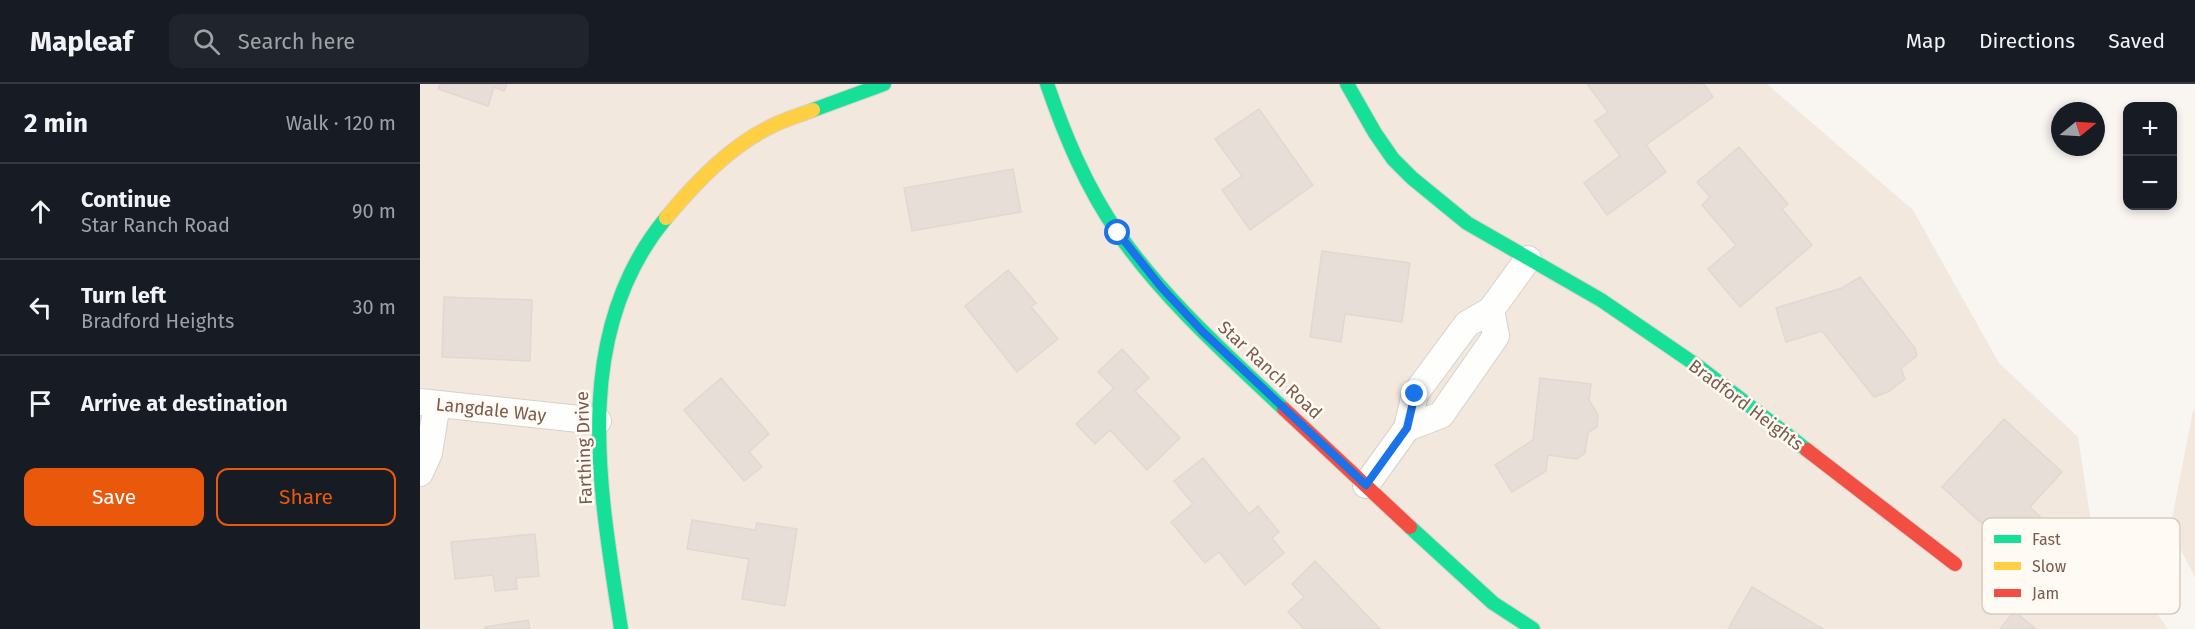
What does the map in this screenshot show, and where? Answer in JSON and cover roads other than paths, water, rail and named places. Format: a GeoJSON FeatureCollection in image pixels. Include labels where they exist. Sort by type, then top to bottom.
{"type":"FeatureCollection","features":[{"type":"Feature","properties":{"kind":"street","name":"Farthing Drive"},"geometry":{"type":"LineString","coordinates":[[621,629],[606,526],[598,421],[601,368],[612,323],[631,269],[655,231],[689,190],[731,151],[773,125],[884,84]]}},
{"type":"Feature","properties":{"kind":"street","name":"Star Ranch Road"},"geometry":{"type":"LineString","coordinates":[[1047,84],[1064,133],[1086,178],[1125,242],[1161,287],[1203,332],[1493,603],[1533,629]]}},
{"type":"Feature","properties":{"kind":"street","name":"Bradford Heights"},"geometry":{"type":"LineString","coordinates":[[1347,84],[1393,159],[1412,178],[1467,223],[1600,300],[1699,367],[1955,564]]}},
{"type":"Feature","properties":{"kind":"street"},"geometry":{"type":"LineString","coordinates":[[1366,485],[1407,428],[1441,415],[1496,336],[1491,310],[1528,259]]}},
{"type":"Feature","properties":{"kind":"street","name":"Langdale Way"},"geometry":{"type":"LineString","coordinates":[[428,403],[598,421]]}},
{"type":"Feature","properties":{"kind":"street"},"geometry":{"type":"LineString","coordinates":[[420,473],[429,453],[428,403]]}}]}
